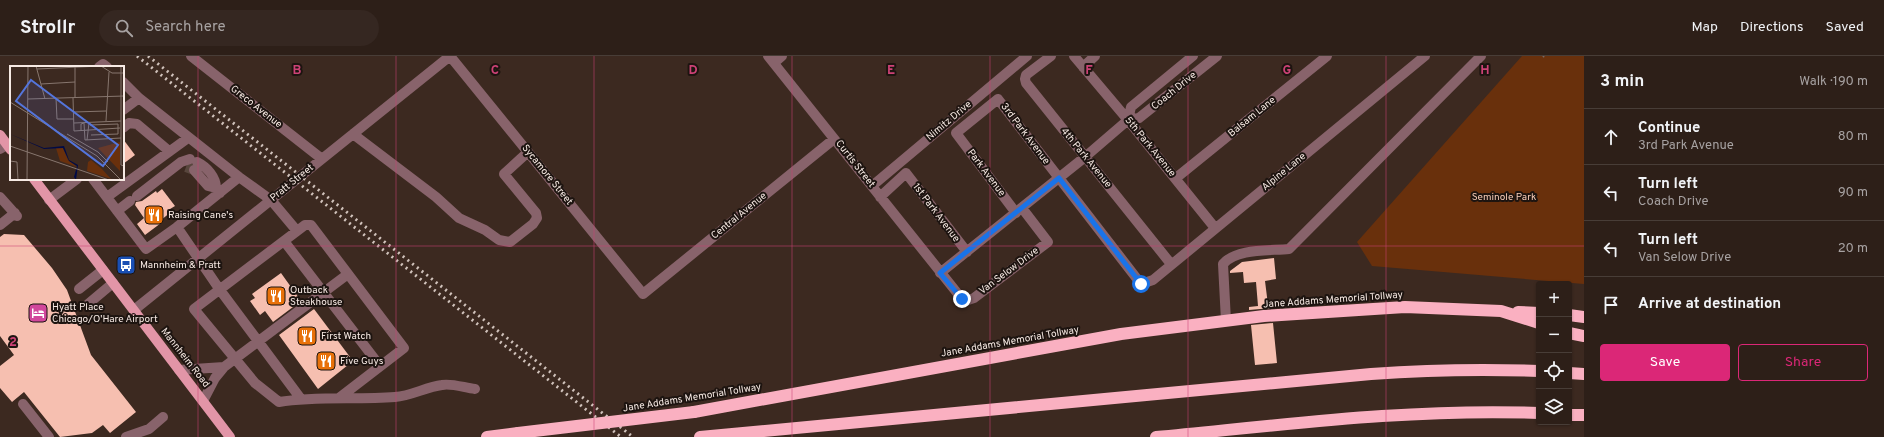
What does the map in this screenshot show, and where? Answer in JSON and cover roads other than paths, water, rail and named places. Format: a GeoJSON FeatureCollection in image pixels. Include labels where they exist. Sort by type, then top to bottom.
{"type":"FeatureCollection","features":[{"type":"Feature","properties":{"kind":"highway","name":"Jane Addams Memorial Tollway"},"geometry":{"type":"LineString","coordinates":[[487,437],[694,412],[1120,334],[1264,316],[1405,306],[1501,311],[1536,322]]}},
{"type":"Feature","properties":{"kind":"highway"},"geometry":{"type":"LineString","coordinates":[[1501,311],[1536,313]]}},
{"type":"Feature","properties":{"kind":"highway"},"geometry":{"type":"LineString","coordinates":[[1572,315],[1584,316]]}},
{"type":"Feature","properties":{"kind":"highway"},"geometry":{"type":"LineString","coordinates":[[1572,334],[1584,336]]}},
{"type":"Feature","properties":{"kind":"highway"},"geometry":{"type":"LineString","coordinates":[[700,437],[1371,374],[1434,370],[1503,370],[1536,372]]}},
{"type":"Feature","properties":{"kind":"highway"},"geometry":{"type":"LineString","coordinates":[[1572,373],[1584,374]]}},
{"type":"Feature","properties":{"kind":"highway"},"geometry":{"type":"LineString","coordinates":[[1156,437],[1382,416],[1446,413],[1536,414]]}},
{"type":"Feature","properties":{"kind":"highway"},"geometry":{"type":"LineString","coordinates":[[1572,415],[1584,415]]}},
{"type":"Feature","properties":{"kind":"main road"},"geometry":{"type":"LineString","coordinates":[[0,135],[6,148]]}},
{"type":"Feature","properties":{"kind":"main road","name":"Mannheim Road"},"geometry":{"type":"LineString","coordinates":[[35,180],[230,437]]}},
{"type":"Feature","properties":{"kind":"street","name":"Greco Avenue"},"geometry":{"type":"LineString","coordinates":[[190,56],[322,159]]}},
{"type":"Feature","properties":{"kind":"street","name":"Pratt Street"},"geometry":{"type":"LineString","coordinates":[[134,310],[450,56]]}},
{"type":"Feature","properties":{"kind":"street","name":"Sycamore Street"},"geometry":{"type":"LineString","coordinates":[[450,56],[644,294]]}},
{"type":"Feature","properties":{"kind":"street"},"geometry":{"type":"LineString","coordinates":[[771,59],[782,56]]}},
{"type":"Feature","properties":{"kind":"street","name":"Nimitz Drive"},"geometry":{"type":"LineString","coordinates":[[872,186],[1027,56]]}},
{"type":"Feature","properties":{"kind":"street","name":"4th Park Avenue"},"geometry":{"type":"LineString","coordinates":[[1051,56],[1026,75],[1025,79],[1085,157],[1171,264]]}},
{"type":"Feature","properties":{"kind":"street","name":"5th Park Avenue"},"geometry":{"type":"LineString","coordinates":[[1074,56],[1216,228]]}},
{"type":"Feature","properties":{"kind":"street"},"geometry":{"type":"LineString","coordinates":[[1083,66],[1095,56]]}},
{"type":"Feature","properties":{"kind":"street","name":"Coach Drive"},"geometry":{"type":"LineString","coordinates":[[1128,120],[1131,106],[1192,56]]}},
{"type":"Feature","properties":{"kind":"street","name":"Coach Drive"},"geometry":{"type":"LineString","coordinates":[[940,273],[1019,211],[1128,120],[1139,118],[1217,56]]}},
{"type":"Feature","properties":{"kind":"street","name":"Balsam Lane"},"geometry":{"type":"LineString","coordinates":[[1176,178],[1327,56]]}},
{"type":"Feature","properties":{"kind":"street","name":"Alpine Lane"},"geometry":{"type":"LineString","coordinates":[[1141,284],[1153,280],[1425,56]]}},
{"type":"Feature","properties":{"kind":"street"},"geometry":{"type":"LineString","coordinates":[[1226,321],[1223,264],[1228,258],[1237,254],[1289,249],[1481,56]]}},
{"type":"Feature","properties":{"kind":"street","name":"Curtis Street"},"geometry":{"type":"LineString","coordinates":[[771,59],[940,273]]}},
{"type":"Feature","properties":{"kind":"street"},"geometry":{"type":"LineString","coordinates":[[124,83],[139,98],[188,138],[271,200],[297,231]]}},
{"type":"Feature","properties":{"kind":"street"},"geometry":{"type":"LineString","coordinates":[[124,109],[139,98]]}},
{"type":"Feature","properties":{"kind":"street","name":"3rd Park Avenue"},"geometry":{"type":"LineString","coordinates":[[956,133],[998,99],[1141,284]]}},
{"type":"Feature","properties":{"kind":"street"},"geometry":{"type":"LineString","coordinates":[[124,127],[129,123],[137,124],[169,152]]}},
{"type":"Feature","properties":{"kind":"street","name":"Park Avenue"},"geometry":{"type":"LineString","coordinates":[[956,133],[1019,211]]}},
{"type":"Feature","properties":{"kind":"street"},"geometry":{"type":"LineString","coordinates":[[353,134],[436,197],[459,218],[485,230],[499,240],[510,242],[537,218],[536,213],[504,174],[528,152]]}},
{"type":"Feature","properties":{"kind":"street"},"geometry":{"type":"LineString","coordinates":[[107,197],[188,138]]}},
{"type":"Feature","properties":{"kind":"street","name":"Central Avenue"},"geometry":{"type":"LineString","coordinates":[[644,294],[834,139]]}},
{"type":"Feature","properties":{"kind":"street"},"geometry":{"type":"LineString","coordinates":[[117,211],[134,198],[189,164],[208,186],[218,191]]}},
{"type":"Feature","properties":{"kind":"street","name":"1st Park Avenue"},"geometry":{"type":"LineString","coordinates":[[880,197],[906,173],[966,252]]}},
{"type":"Feature","properties":{"kind":"street"},"geometry":{"type":"LineString","coordinates":[[94,180],[146,249],[177,227],[218,191],[239,177]]}},
{"type":"Feature","properties":{"kind":"street"},"geometry":{"type":"LineString","coordinates":[[50,200],[76,180]]}},
{"type":"Feature","properties":{"kind":"street"},"geometry":{"type":"LineString","coordinates":[[0,197],[16,215],[0,225]]}},
{"type":"Feature","properties":{"kind":"street","name":"Van Selow Drive"},"geometry":{"type":"LineString","coordinates":[[940,273],[962,299],[970,300],[1048,242],[1019,211]]}},
{"type":"Feature","properties":{"kind":"street"},"geometry":{"type":"LineString","coordinates":[[338,398],[404,348],[311,225],[305,225],[194,309],[234,359],[255,382],[279,402],[300,399],[396,397],[414,394],[443,384],[475,389]]}},
{"type":"Feature","properties":{"kind":"street"},"geometry":{"type":"LineString","coordinates":[[177,227],[220,290],[259,341],[300,399]]}},
{"type":"Feature","properties":{"kind":"street"},"geometry":{"type":"LineString","coordinates":[[284,241],[380,366]]}},
{"type":"Feature","properties":{"kind":"street"},"geometry":{"type":"LineString","coordinates":[[79,289],[103,270]]}},
{"type":"Feature","properties":{"kind":"street"},"geometry":{"type":"LineString","coordinates":[[203,401],[215,378],[224,367],[348,274]]}},
{"type":"Feature","properties":{"kind":"street"},"geometry":{"type":"LineString","coordinates":[[88,304],[113,283]]}},
{"type":"Feature","properties":{"kind":"street"},"geometry":{"type":"LineString","coordinates":[[179,370],[224,367]]}},
{"type":"Feature","properties":{"kind":"street"},"geometry":{"type":"LineString","coordinates":[[23,404],[49,437]]}},
{"type":"Feature","properties":{"kind":"street"},"geometry":{"type":"LineString","coordinates":[[126,437],[149,429],[163,417]]}},
{"type":"Feature","properties":{"kind":"tunnel"},"geometry":{"type":"LineString","coordinates":[[186,167],[194,170]]}},
{"type":"Feature","properties":{"kind":"railway"},"geometry":{"type":"LineString","coordinates":[[137,56],[621,437]]}},
{"type":"Feature","properties":{"kind":"railway"},"geometry":{"type":"LineString","coordinates":[[148,56],[633,437]]}},
{"type":"Feature","properties":{"kind":"place","name":"Raising Cane's"},"geometry":{"type":"Point","coordinates":[154,215]}},
{"type":"Feature","properties":{"kind":"place","name":"Mannheim & Pratt"},"geometry":{"type":"Point","coordinates":[126,265]}},
{"type":"Feature","properties":{"kind":"place","name":"Outback Steakhouse"},"geometry":{"type":"Point","coordinates":[276,296]}},
{"type":"Feature","properties":{"kind":"place","name":"Hyatt Place Chicago/O'Hare Airport"},"geometry":{"type":"Point","coordinates":[38,313]}},
{"type":"Feature","properties":{"kind":"place","name":"First Watch"},"geometry":{"type":"Point","coordinates":[307,336]}},
{"type":"Feature","properties":{"kind":"place","name":"Five Guys"},"geometry":{"type":"Point","coordinates":[326,361]}},
{"type":"Feature","properties":{"kind":"park label","name":"Seminole Park"},"geometry":{"type":"Point","coordinates":[1504,197]}}]}
